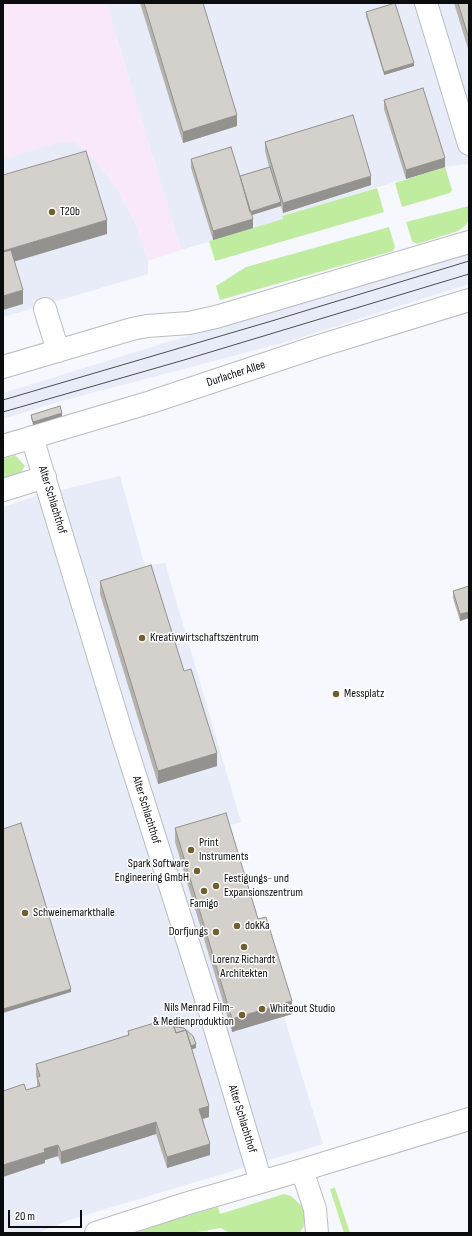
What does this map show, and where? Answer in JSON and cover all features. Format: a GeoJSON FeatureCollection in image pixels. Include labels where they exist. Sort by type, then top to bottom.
{"type":"FeatureCollection","features":[{"type":"Feature","properties":{"kind":"street"},"geometry":{"type":"LineString","coordinates":[[426,3],[469,144]]}},
{"type":"Feature","properties":{"kind":"street"},"geometry":{"type":"LineString","coordinates":[[3,368],[147,326],[189,323],[216,317],[469,242]]}},
{"type":"Feature","properties":{"kind":"street","name":"Durlacher Allee"},"geometry":{"type":"LineString","coordinates":[[3,446],[151,402],[316,347],[469,300]]}},
{"type":"Feature","properties":{"kind":"street"},"geometry":{"type":"LineString","coordinates":[[45,309],[58,351]]}},
{"type":"Feature","properties":{"kind":"street","name":"Alter Schlachthof"},"geometry":{"type":"LineString","coordinates":[[32,437],[121,731],[208,1005],[261,1182]]}},
{"type":"Feature","properties":{"kind":"street"},"geometry":{"type":"LineString","coordinates":[[3,490],[45,477]]}},
{"type":"Feature","properties":{"kind":"street"},"geometry":{"type":"LineString","coordinates":[[96,1233],[185,1204],[469,1119]]}},
{"type":"Feature","properties":{"kind":"street"},"geometry":{"type":"LineString","coordinates":[[302,1170],[315,1209],[317,1233]]}},
{"type":"Feature","properties":{"kind":"shaded area"},"geometry":{"type":"Polygon","coordinates":[[[3,3],[106,3],[181,250],[148,261],[136,224],[115,185],[94,159],[75,142],[61,142],[3,159],[3,3]]]}},
{"type":"Feature","properties":{"kind":"shaded area"},"geometry":{"type":"Polygon","coordinates":[[[106,3],[469,3],[469,164],[445,167],[282,216],[283,219],[181,250],[106,3]]]}},
{"type":"Feature","properties":{"kind":"shaded area"},"geometry":{"type":"Polygon","coordinates":[[[61,141],[75,142],[94,159],[115,185],[136,224],[148,261],[148,274],[3,317],[3,159],[61,141]]]}},
{"type":"Feature","properties":{"kind":"shaded area"},"geometry":{"type":"Polygon","coordinates":[[[469,252],[469,284],[290,341],[65,400],[3,419],[3,393],[278,308],[469,252]]]}},
{"type":"Feature","properties":{"kind":"shaded area"},"geometry":{"type":"Polygon","coordinates":[[[120,476],[145,566],[165,563],[241,822],[227,826],[258,932],[266,930],[292,1014],[284,1017],[323,1144],[69,1220],[38,1233],[3,1233],[3,507],[39,495],[120,476]]]}},
{"type":"Feature","properties":{"kind":"green space"},"geometry":{"type":"Polygon","coordinates":[[[445,167],[452,190],[450,193],[402,207],[395,183],[445,167]]]}},
{"type":"Feature","properties":{"kind":"green space"},"geometry":{"type":"Polygon","coordinates":[[[377,188],[384,212],[215,261],[209,241],[283,219],[282,216],[377,188]]]}},
{"type":"Feature","properties":{"kind":"green space"},"geometry":{"type":"Polygon","coordinates":[[[469,206],[469,220],[466,225],[458,231],[417,244],[412,241],[406,222],[469,206]]]}},
{"type":"Feature","properties":{"kind":"green space"},"geometry":{"type":"Polygon","coordinates":[[[389,227],[395,247],[393,251],[220,300],[216,286],[246,267],[389,227]]]}},
{"type":"Feature","properties":{"kind":"green space"},"geometry":{"type":"Polygon","coordinates":[[[15,455],[25,466],[19,476],[3,481],[3,459],[15,455]]]}},
{"type":"Feature","properties":{"kind":"green space"},"geometry":{"type":"Polygon","coordinates":[[[335,1188],[350,1233],[344,1233],[330,1189],[335,1188]]]}},
{"type":"Feature","properties":{"kind":"green space"},"geometry":{"type":"Polygon","coordinates":[[[284,1194],[291,1196],[301,1205],[304,1211],[304,1226],[299,1233],[230,1233],[221,1228],[192,1233],[135,1233],[218,1207],[220,1214],[284,1194]]]}},
{"type":"Feature","properties":{"kind":"building"},"geometry":{"type":"Polygon","coordinates":[[[144,3],[203,3],[237,115],[183,132],[144,3]]]}},
{"type":"Feature","properties":{"kind":"building"},"geometry":{"type":"Polygon","coordinates":[[[395,3],[414,63],[384,72],[366,12],[395,3]]]}},
{"type":"Feature","properties":{"kind":"building"},"geometry":{"type":"Polygon","coordinates":[[[458,3],[469,3],[469,39],[458,3]]]}},
{"type":"Feature","properties":{"kind":"building"},"geometry":{"type":"Polygon","coordinates":[[[423,88],[445,158],[406,170],[384,100],[423,88]]]}},
{"type":"Feature","properties":{"kind":"building"},"geometry":{"type":"Polygon","coordinates":[[[353,115],[371,176],[283,203],[265,142],[353,115]]]}},
{"type":"Feature","properties":{"kind":"building"},"geometry":{"type":"Polygon","coordinates":[[[231,147],[253,219],[213,231],[191,159],[231,147]]]}},
{"type":"Feature","properties":{"kind":"building","name":"T20b"},"geometry":{"type":"Polygon","coordinates":[[[86,151],[107,220],[3,251],[3,175],[86,151]]]}},
{"type":"Feature","properties":{"kind":"building"},"geometry":{"type":"Polygon","coordinates":[[[270,167],[281,202],[250,212],[240,176],[270,167]]]}},
{"type":"Feature","properties":{"kind":"building"},"geometry":{"type":"Polygon","coordinates":[[[11,250],[23,290],[3,296],[3,252],[11,250]]]}},
{"type":"Feature","properties":{"kind":"building"},"geometry":{"type":"Polygon","coordinates":[[[60,406],[62,413],[33,422],[31,415],[60,406]]]}},
{"type":"Feature","properties":{"kind":"building","name":"Kreativwirtschaftszentrum"},"geometry":{"type":"Polygon","coordinates":[[[151,565],[184,671],[191,669],[217,753],[158,771],[100,581],[151,565]]]}},
{"type":"Feature","properties":{"kind":"building"},"geometry":{"type":"Polygon","coordinates":[[[469,586],[469,612],[460,614],[453,591],[469,586]]]}},
{"type":"Feature","properties":{"kind":"building","name":"Festigungs- und Expansionszentrum"},"geometry":{"type":"Polygon","coordinates":[[[226,813],[258,919],[266,917],[292,1001],[232,1019],[175,828],[226,813]]]}},
{"type":"Feature","properties":{"kind":"building","name":"Schweinemarkthalle"},"geometry":{"type":"Polygon","coordinates":[[[21,823],[71,989],[3,1009],[3,829],[21,823]]]}},
{"type":"Feature","properties":{"kind":"building"},"geometry":{"type":"Polygon","coordinates":[[[171,1018],[176,1033],[186,1030],[209,1106],[199,1109],[210,1144],[167,1157],[156,1122],[61,1152],[58,1145],[44,1149],[45,1152],[3,1165],[3,1091],[24,1084],[26,1090],[40,1086],[37,1077],[40,1076],[36,1064],[129,1035],[128,1031],[171,1018]]]}},
{"type":"Feature","properties":{"kind":"building"},"geometry":{"type":"Polygon","coordinates":[[[174,1027],[184,1028],[193,1036],[196,1044],[191,1046],[186,1030],[176,1033],[174,1027]]]}},
{"type":"Feature","properties":{"kind":"tram line"},"geometry":{"type":"LineString","coordinates":[[3,400],[469,261]]}},
{"type":"Feature","properties":{"kind":"tram line"},"geometry":{"type":"LineString","coordinates":[[3,412],[184,360],[469,274]]}},
{"type":"Feature","properties":{"kind":"place","name":"T20b"},"geometry":{"type":"Point","coordinates":[52,212]}},
{"type":"Feature","properties":{"kind":"place","name":"Kreativwirtschaftszentrum"},"geometry":{"type":"Point","coordinates":[142,638]}},
{"type":"Feature","properties":{"kind":"place","name":"Messplatz"},"geometry":{"type":"Point","coordinates":[336,694]}},
{"type":"Feature","properties":{"kind":"place","name":"Print Instruments"},"geometry":{"type":"Point","coordinates":[191,850]}},
{"type":"Feature","properties":{"kind":"place","name":"Spark Software Engineering GmbH"},"geometry":{"type":"Point","coordinates":[197,871]}},
{"type":"Feature","properties":{"kind":"place","name":"Festigungs- und Expansionszentrum"},"geometry":{"type":"Point","coordinates":[216,886]}},
{"type":"Feature","properties":{"kind":"place","name":"Famigo"},"geometry":{"type":"Point","coordinates":[204,891]}},
{"type":"Feature","properties":{"kind":"place","name":"Schweinemarkthalle"},"geometry":{"type":"Point","coordinates":[25,913]}},
{"type":"Feature","properties":{"kind":"place","name":"dokKa"},"geometry":{"type":"Point","coordinates":[237,926]}},
{"type":"Feature","properties":{"kind":"place","name":"Dorfjungs"},"geometry":{"type":"Point","coordinates":[216,932]}},
{"type":"Feature","properties":{"kind":"place","name":"Lorenz Richardt Architekten"},"geometry":{"type":"Point","coordinates":[244,947]}},
{"type":"Feature","properties":{"kind":"place","name":"Whiteout Studio"},"geometry":{"type":"Point","coordinates":[262,1009]}},
{"type":"Feature","properties":{"kind":"place","name":"Nils Menrad Film- & Medienproduktion"},"geometry":{"type":"Point","coordinates":[242,1015]}}]}
